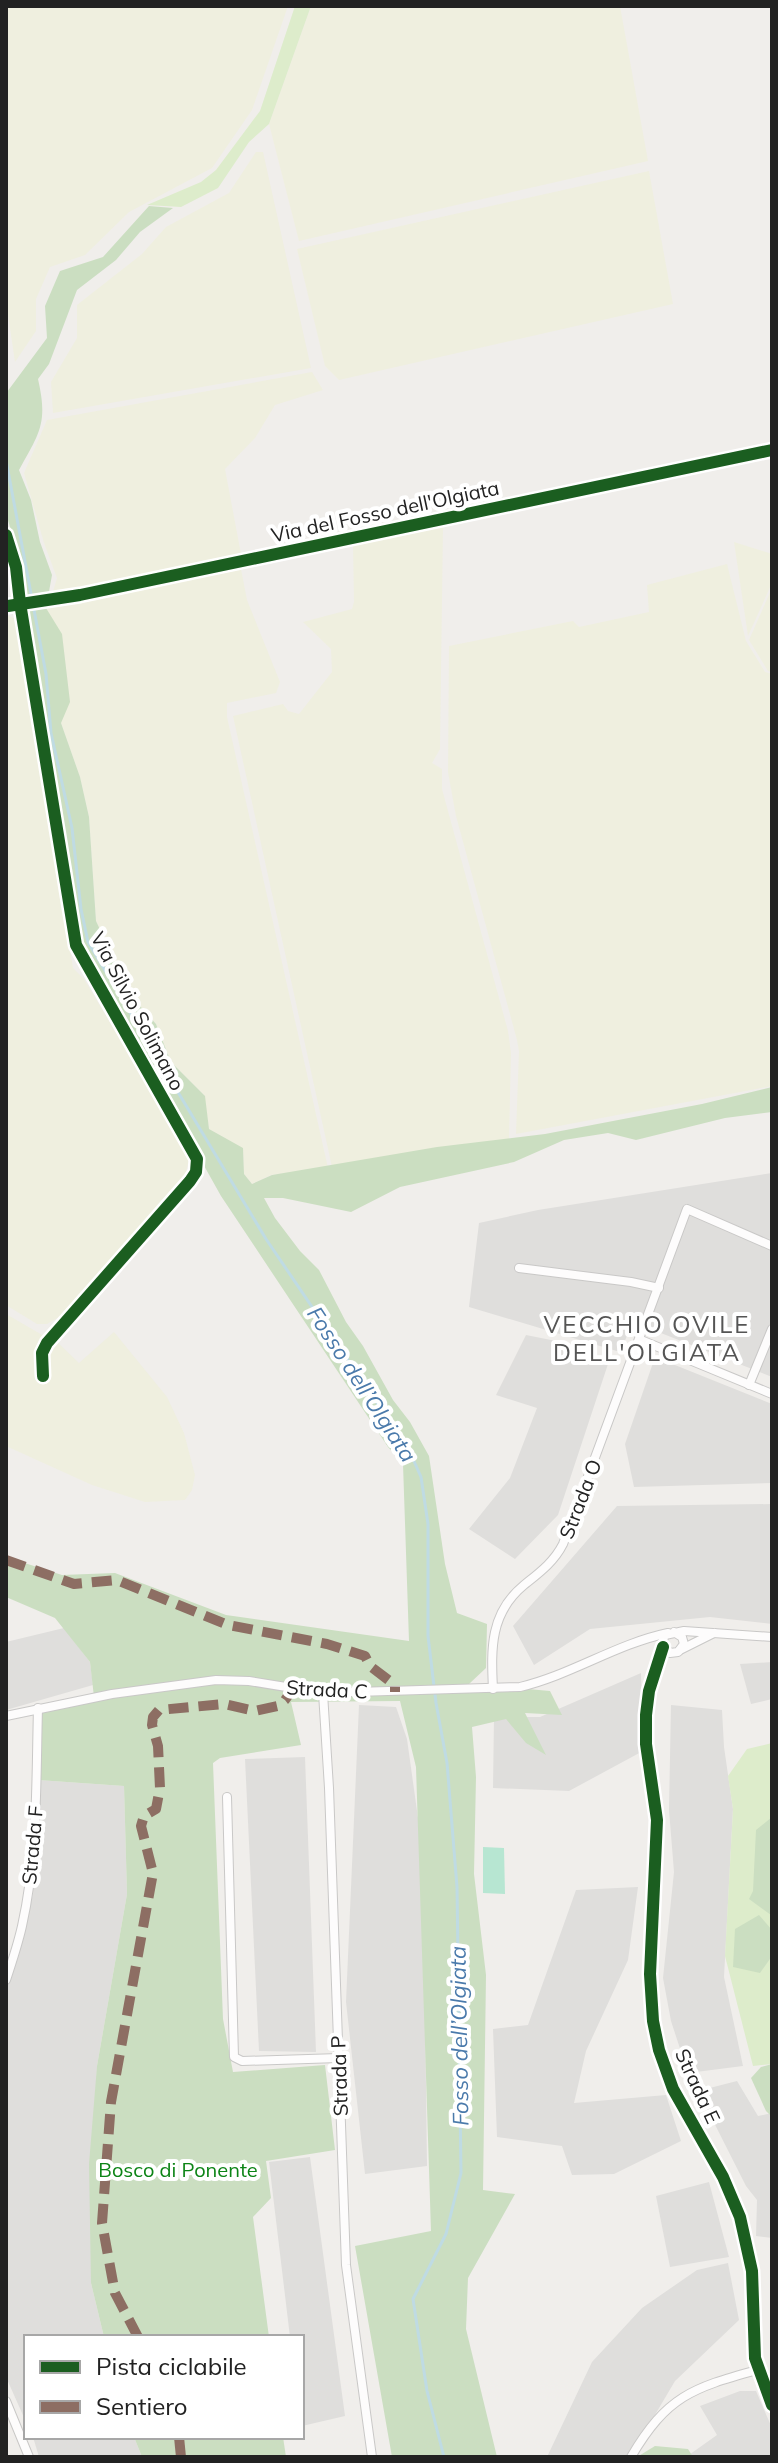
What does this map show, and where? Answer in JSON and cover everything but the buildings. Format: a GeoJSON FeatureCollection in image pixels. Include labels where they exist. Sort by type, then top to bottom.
{"type":"FeatureCollection","features":[{"type":"Feature","properties":{"kind":"street","name":"Via del Fosso dell'Olgiata"},"geometry":{"type":"LineString","coordinates":[[6,606],[94,592],[772,450]]}},
{"type":"Feature","properties":{"kind":"street","name":"Via Silvio Solimano"},"geometry":{"type":"LineString","coordinates":[[6,535],[28,602],[76,945],[197,1159],[190,1181],[47,1343],[42,1353],[43,1376]]}},
{"type":"Feature","properties":{"kind":"street","name":"Strada O"},"geometry":{"type":"LineString","coordinates":[[493,1689],[494,1638],[501,1609],[561,1549],[687,1209],[772,1246]]}},
{"type":"Feature","properties":{"kind":"street"},"geometry":{"type":"LineString","coordinates":[[519,1268],[659,1288]]}},
{"type":"Feature","properties":{"kind":"street"},"geometry":{"type":"LineString","coordinates":[[749,1385],[772,1329]]}},
{"type":"Feature","properties":{"kind":"street"},"geometry":{"type":"LineString","coordinates":[[641,1340],[772,1394]]}},
{"type":"Feature","properties":{"kind":"street"},"geometry":{"type":"LineString","coordinates":[[662,1645],[671,1632],[680,1634],[684,1640],[679,1651]]}},
{"type":"Feature","properties":{"kind":"street","name":"Strada C"},"geometry":{"type":"LineString","coordinates":[[6,1716],[136,1690],[216,1680],[249,1681],[323,1693],[520,1687],[643,1639],[671,1632],[772,1637]]}},
{"type":"Feature","properties":{"kind":"street"},"geometry":{"type":"LineString","coordinates":[[655,1677],[662,1665],[679,1651],[714,1633]]}},
{"type":"Feature","properties":{"kind":"street"},"geometry":{"type":"LineString","coordinates":[[643,1639],[662,1645],[670,1653],[679,1651]]}},
{"type":"Feature","properties":{"kind":"street","name":"Strada E"},"geometry":{"type":"LineString","coordinates":[[662,1645],[648,1697],[646,1731],[657,1820],[650,1974],[654,2030],[673,2089],[723,2177],[740,2217],[752,2271],[757,2370],[772,2405]]}},
{"type":"Feature","properties":{"kind":"street","name":"Strada P"},"geometry":{"type":"LineString","coordinates":[[323,1693],[346,2265],[372,2457]]}},
{"type":"Feature","properties":{"kind":"street","name":"Strada F"},"geometry":{"type":"LineString","coordinates":[[6,1980],[22,1926],[28,1890],[35,1809],[38,1708]]}},
{"type":"Feature","properties":{"kind":"street"},"geometry":{"type":"LineString","coordinates":[[227,1797],[234,2057],[240,2061],[339,2058]]}},
{"type":"Feature","properties":{"kind":"street"},"geometry":{"type":"LineString","coordinates":[[631,2457],[661,2416],[690,2392],[709,2383],[757,2370]]}},
{"type":"Feature","properties":{"kind":"street"},"geometry":{"type":"LineString","coordinates":[[6,2401],[29,2457]]}},
{"type":"Feature","properties":{"kind":"shaded area"},"geometry":{"type":"Polygon","coordinates":[[[772,1173],[772,1377],[633,1322],[620,1352],[469,1307],[479,1223],[538,1210],[772,1173]]]}},
{"type":"Feature","properties":{"kind":"shaded area"},"geometry":{"type":"Polygon","coordinates":[[[526,1335],[561,1342],[609,1361],[558,1515],[515,1559],[469,1529],[510,1478],[537,1408],[496,1395],[526,1335]]]}},
{"type":"Feature","properties":{"kind":"shaded area"},"geometry":{"type":"Polygon","coordinates":[[[655,1357],[772,1404],[772,1483],[634,1487],[625,1444],[655,1357]]]}},
{"type":"Feature","properties":{"kind":"shaded area"},"geometry":{"type":"Polygon","coordinates":[[[772,1504],[772,1624],[710,1617],[590,1629],[534,1665],[513,1626],[617,1506],[772,1504]]]}},
{"type":"Feature","properties":{"kind":"shaded area"},"geometry":{"type":"Polygon","coordinates":[[[64,1628],[90,1662],[93,1685],[6,1710],[6,1642],[64,1628]]]}},
{"type":"Feature","properties":{"kind":"shaded area"},"geometry":{"type":"Polygon","coordinates":[[[772,1662],[772,1699],[751,1704],[740,1664],[772,1662]]]}},
{"type":"Feature","properties":{"kind":"shaded area"},"geometry":{"type":"Polygon","coordinates":[[[641,1673],[643,1751],[569,1791],[493,1788],[494,1717],[540,1717],[641,1673]]]}},
{"type":"Feature","properties":{"kind":"shaded area"},"geometry":{"type":"Polygon","coordinates":[[[359,1705],[396,1707],[407,1739],[423,1854],[427,2166],[365,2174],[346,2002],[359,1705]]]}},
{"type":"Feature","properties":{"kind":"shaded area"},"geometry":{"type":"Polygon","coordinates":[[[671,1705],[722,1710],[733,1809],[724,1977],[743,2066],[688,2073],[671,2021],[663,1978],[674,1872],[669,1810],[671,1705]]]}},
{"type":"Feature","properties":{"kind":"shaded area"},"geometry":{"type":"Polygon","coordinates":[[[305,1757],[316,2052],[259,2051],[245,1759],[305,1757]]]}},
{"type":"Feature","properties":{"kind":"shaded area"},"geometry":{"type":"Polygon","coordinates":[[[38,1780],[124,1786],[127,1894],[97,2066],[91,2283],[104,2335],[24,2335],[24,2418],[6,2377],[6,1990],[33,1895],[38,1780]]]}},
{"type":"Feature","properties":{"kind":"shaded area"},"geometry":{"type":"Polygon","coordinates":[[[638,1887],[628,1960],[586,2051],[574,2103],[666,2095],[681,2141],[614,2174],[572,2175],[562,2146],[497,2137],[493,2029],[528,2025],[576,1890],[638,1887]]]}},
{"type":"Feature","properties":{"kind":"shaded area"},"geometry":{"type":"Polygon","coordinates":[[[737,2081],[758,2116],[772,2113],[772,2238],[756,2236],[757,2200],[746,2186],[698,2091],[737,2081]]]}},
{"type":"Feature","properties":{"kind":"shaded area"},"geometry":{"type":"Polygon","coordinates":[[[310,2157],[345,2416],[304,2426],[304,2335],[290,2335],[269,2162],[310,2157]]]}},
{"type":"Feature","properties":{"kind":"shaded area"},"geometry":{"type":"Polygon","coordinates":[[[709,2182],[729,2257],[670,2267],[656,2196],[709,2182]]]}},
{"type":"Feature","properties":{"kind":"shaded area"},"geometry":{"type":"Polygon","coordinates":[[[728,2263],[739,2320],[675,2381],[630,2457],[547,2457],[592,2362],[642,2308],[697,2270],[728,2263]]]}},
{"type":"Feature","properties":{"kind":"shaded area"},"geometry":{"type":"Polygon","coordinates":[[[740,2391],[756,2391],[772,2428],[772,2457],[686,2457],[717,2435],[700,2406],[740,2391]]]}},
{"type":"Feature","properties":{"kind":"shaded area"},"geometry":{"type":"Polygon","coordinates":[[[34,2439],[135,2439],[142,2457],[39,2457],[34,2439]]]}},
{"type":"Feature","properties":{"kind":"green space"},"geometry":{"type":"Polygon","coordinates":[[[6,6],[288,6],[252,110],[212,168],[129,212],[85,255],[50,267],[36,299],[36,331],[15,362],[6,301],[6,6]]]}},
{"type":"Feature","properties":{"kind":"green space"},"geometry":{"type":"Polygon","coordinates":[[[295,6],[311,6],[269,124],[249,142],[218,188],[181,207],[147,205],[201,182],[216,170],[260,111],[295,6]]]}},
{"type":"Feature","properties":{"kind":"green space"},"geometry":{"type":"Polygon","coordinates":[[[311,6],[620,6],[648,161],[299,241],[269,124],[311,6]]]}},
{"type":"Feature","properties":{"kind":"green space"},"geometry":{"type":"Polygon","coordinates":[[[256,152],[263,152],[311,368],[53,413],[51,382],[77,338],[77,305],[142,254],[166,227],[229,193],[256,152]]]}},
{"type":"Feature","properties":{"kind":"green space"},"geometry":{"type":"Polygon","coordinates":[[[649,171],[673,304],[339,380],[325,366],[297,249],[649,171]]]}},
{"type":"Feature","properties":{"kind":"green space","name":"Bosco di Ponente"},"geometry":{"type":"Polygon","coordinates":[[[149,206],[173,208],[140,232],[116,260],[77,290],[49,364],[38,379],[42,406],[40,427],[19,470],[31,500],[40,542],[52,575],[46,608],[62,634],[70,702],[61,723],[80,777],[89,817],[96,921],[132,997],[156,1024],[171,1062],[205,1096],[209,1129],[243,1148],[244,1174],[252,1184],[272,1175],[437,1147],[545,1134],[702,1104],[772,1087],[772,1112],[725,1118],[636,1140],[608,1133],[564,1140],[514,1162],[400,1187],[351,1212],[283,1198],[264,1198],[300,1251],[319,1270],[346,1322],[429,1456],[445,1564],[457,1613],[487,1624],[486,1668],[469,1684],[550,1691],[562,1715],[525,1713],[546,1755],[526,1743],[506,1719],[472,1727],[476,1777],[474,1874],[486,1975],[483,2190],[515,2194],[468,2278],[466,2329],[497,2457],[392,2457],[355,2246],[431,2231],[416,1767],[400,1701],[291,1702],[301,1745],[220,1758],[213,1763],[223,2019],[233,2072],[325,2065],[335,2150],[266,2161],[271,2198],[253,2217],[269,2335],[104,2335],[91,2283],[89,2164],[97,2066],[127,1894],[124,1786],[38,1780],[38,1708],[94,1697],[90,1662],[55,1618],[6,1597],[6,1557],[62,1575],[115,1573],[226,1615],[409,1641],[403,1464],[388,1447],[221,1196],[80,944],[24,608],[20,559],[6,514],[6,383],[7,392],[47,338],[45,306],[60,271],[103,257],[149,206]]]}},
{"type":"Feature","properties":{"kind":"green space"},"geometry":{"type":"Polygon","coordinates":[[[312,372],[323,390],[275,405],[255,438],[225,469],[241,554],[52,595],[57,578],[24,473],[47,420],[312,372]]]}},
{"type":"Feature","properties":{"kind":"green space"},"geometry":{"type":"Polygon","coordinates":[[[443,525],[440,749],[432,763],[442,769],[442,789],[508,1031],[511,1053],[509,1139],[332,1167],[233,716],[283,704],[288,711],[299,714],[332,672],[331,649],[303,622],[352,609],[353,543],[443,525]]]}},
{"type":"Feature","properties":{"kind":"green space"},"geometry":{"type":"Polygon","coordinates":[[[734,542],[772,554],[772,583],[748,636],[734,542]]]}},
{"type":"Feature","properties":{"kind":"green space"},"geometry":{"type":"Polygon","coordinates":[[[727,564],[746,641],[765,672],[772,674],[772,1086],[516,1134],[517,1040],[456,816],[448,772],[449,646],[573,621],[579,627],[649,612],[647,585],[727,564]]]}},
{"type":"Feature","properties":{"kind":"green space"},"geometry":{"type":"Polygon","coordinates":[[[241,569],[247,600],[280,682],[276,693],[227,703],[227,717],[328,1168],[271,1175],[252,1184],[244,1174],[243,1149],[209,1129],[204,1095],[171,1062],[156,1024],[132,997],[96,921],[89,817],[80,777],[61,723],[46,608],[47,603],[241,569]]]}},
{"type":"Feature","properties":{"kind":"green space"},"geometry":{"type":"Polygon","coordinates":[[[772,588],[772,672],[768,671],[749,640],[772,588]]]}},
{"type":"Feature","properties":{"kind":"green space"},"geometry":{"type":"Polygon","coordinates":[[[6,615],[16,619],[73,968],[84,979],[190,1156],[185,1176],[59,1317],[47,1324],[37,1324],[6,1305],[6,615]]]}},
{"type":"Feature","properties":{"kind":"green space"},"geometry":{"type":"Polygon","coordinates":[[[6,1314],[44,1336],[34,1367],[40,1379],[47,1374],[46,1351],[55,1340],[79,1363],[114,1332],[167,1397],[184,1433],[195,1475],[192,1490],[185,1500],[145,1502],[92,1485],[6,1446],[6,1314]]]}},
{"type":"Feature","properties":{"kind":"green space"},"geometry":{"type":"Polygon","coordinates":[[[772,1743],[772,2064],[753,2066],[725,1956],[733,1809],[728,1776],[747,1749],[772,1743]]]}},
{"type":"Feature","properties":{"kind":"green space"},"geometry":{"type":"Polygon","coordinates":[[[772,1817],[771,1915],[749,1899],[753,1891],[756,1830],[772,1817]]]}},
{"type":"Feature","properties":{"kind":"green space"},"geometry":{"type":"Polygon","coordinates":[[[483,1847],[504,1848],[505,1894],[483,1893],[483,1847]]]}},
{"type":"Feature","properties":{"kind":"green space"},"geometry":{"type":"Polygon","coordinates":[[[759,1915],[772,1930],[772,1956],[760,1973],[733,1967],[735,1929],[759,1915]]]}},
{"type":"Feature","properties":{"kind":"green space"},"geometry":{"type":"Polygon","coordinates":[[[772,2064],[772,2117],[766,2111],[751,2078],[761,2067],[772,2064]]]}},
{"type":"Feature","properties":{"kind":"green space"},"geometry":{"type":"Polygon","coordinates":[[[135,2439],[283,2439],[286,2457],[142,2457],[135,2439]]]}},
{"type":"Feature","properties":{"kind":"green space"},"geometry":{"type":"Polygon","coordinates":[[[655,2446],[688,2449],[693,2457],[637,2457],[655,2446]]]}},
{"type":"Feature","properties":{"kind":"waterway","name":"Fosso dell’Olgiata"},"geometry":{"type":"LineString","coordinates":[[6,460],[46,674],[51,733],[72,828],[88,942],[266,1239],[409,1450],[421,1477],[428,1524],[428,1636],[447,1763],[457,1887],[461,2173],[446,2234],[413,2299],[427,2391],[444,2457]]}},
{"type":"Feature","properties":{"kind":"marked path"},"geometry":{"type":"LineString","coordinates":[[6,1560],[74,1584],[117,1580],[228,1625],[327,1644],[365,1656],[370,1666],[395,1685],[395,1692]]}},
{"type":"Feature","properties":{"kind":"marked path"},"geometry":{"type":"LineString","coordinates":[[137,2335],[115,2293],[102,2223],[111,2102],[153,1873],[141,1826],[144,1816],[156,1809],[160,1788],[153,1717],[159,1710],[224,1704],[255,1711],[277,1706],[292,1690]]}},
{"type":"Feature","properties":{"kind":"marked path"},"geometry":{"type":"LineString","coordinates":[[179,2439],[181,2457]]}},
{"type":"Feature","properties":{"kind":"cycle path"},"geometry":{"type":"LineString","coordinates":[[8,606],[80,595],[772,450]]}},
{"type":"Feature","properties":{"kind":"cycle path"},"geometry":{"type":"LineString","coordinates":[[6,535],[16,567],[76,945],[197,1159],[196,1172],[190,1181],[47,1343],[42,1353],[43,1376]]}},
{"type":"Feature","properties":{"kind":"cycle path"},"geometry":{"type":"LineString","coordinates":[[663,1647],[649,1691],[646,1715],[646,1744],[657,1820],[650,1974],[653,2021],[659,2050],[673,2089],[723,2177],[740,2217],[752,2271],[755,2358],[772,2405]]}},
{"type":"Feature","properties":{"kind":"district","name":"VECCHIO OVILE DELL'OLGIATA"},"geometry":{"type":"Point","coordinates":[647,1338]}}]}
